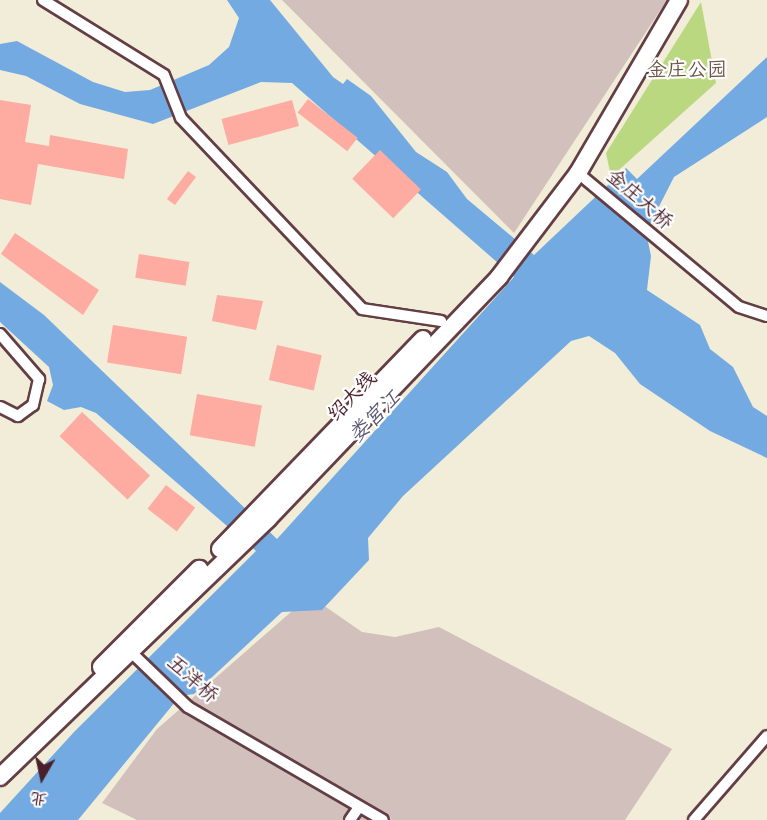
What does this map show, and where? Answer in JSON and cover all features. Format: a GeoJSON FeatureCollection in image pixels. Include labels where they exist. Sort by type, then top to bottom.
{"type":"FeatureCollection","features":[{"type":"Feature","properties":{"kind":"main road","name":"绍大线"},"geometry":{"type":"LineString","coordinates":[[524,241],[593,133],[669,0]]}},
{"type":"Feature","properties":{"kind":"main road","name":"绍大线"},"geometry":{"type":"LineString","coordinates":[[0,767],[237,539],[495,274],[578,173],[679,0]]}},
{"type":"Feature","properties":{"kind":"main road","name":"绍大线"},"geometry":{"type":"LineString","coordinates":[[262,514],[441,321],[495,274]]}},
{"type":"Feature","properties":{"kind":"main road","name":"绍大线"},"geometry":{"type":"LineString","coordinates":[[0,777],[132,653],[237,539]]}},
{"type":"Feature","properties":{"kind":"street"},"geometry":{"type":"LineString","coordinates":[[43,0],[164,75],[181,118],[362,309],[441,321]]}},
{"type":"Feature","properties":{"kind":"street","name":"金庄大桥"},"geometry":{"type":"LineString","coordinates":[[578,173],[662,245],[740,307],[767,316]]}},
{"type":"Feature","properties":{"kind":"street"},"geometry":{"type":"LineString","coordinates":[[0,334],[39,379],[33,405],[18,416],[0,407]]}},
{"type":"Feature","properties":{"kind":"street","name":"五洋桥"},"geometry":{"type":"LineString","coordinates":[[132,653],[188,707],[230,734],[383,820]]}},
{"type":"Feature","properties":{"kind":"street"},"geometry":{"type":"LineString","coordinates":[[694,820],[767,736]]}},
{"type":"Feature","properties":{"kind":"street"},"geometry":{"type":"LineString","coordinates":[[350,820],[359,807]]}},
{"type":"Feature","properties":{"kind":"shaded area"},"geometry":{"type":"Polygon","coordinates":[[[282,0],[667,0],[514,233],[282,0]]]}},
{"type":"Feature","properties":{"kind":"shaded area"},"geometry":{"type":"Polygon","coordinates":[[[299,605],[326,607],[362,632],[395,637],[439,627],[672,749],[625,820],[137,820],[102,803],[157,729],[299,605]]]}},
{"type":"Feature","properties":{"kind":"green space","name":"金庄公园"},"geometry":{"type":"Polygon","coordinates":[[[701,2],[716,83],[611,177],[606,153],[701,2]]]}},
{"type":"Feature","properties":{"kind":"water"},"geometry":{"type":"Polygon","coordinates":[[[227,0],[270,0],[333,77],[343,84],[347,79],[371,96],[416,152],[447,172],[467,199],[534,255],[626,168],[637,179],[767,57],[767,117],[674,177],[646,232],[651,256],[647,290],[700,325],[710,349],[733,367],[753,407],[767,416],[767,458],[710,431],[640,384],[615,353],[589,336],[571,341],[403,496],[368,538],[369,560],[322,610],[282,612],[194,694],[180,696],[78,820],[0,820],[0,813],[74,732],[256,551],[96,413],[81,407],[64,410],[47,401],[53,385],[49,367],[0,322],[0,282],[44,315],[277,539],[514,277],[292,83],[261,82],[153,124],[80,104],[26,76],[0,70],[0,44],[17,41],[93,82],[125,92],[150,90],[209,65],[229,47],[239,18],[227,0]]]}},
{"type":"Feature","properties":{"kind":"building"},"geometry":{"type":"Polygon","coordinates":[[[308,99],[358,138],[347,151],[298,112],[308,99]]]}},
{"type":"Feature","properties":{"kind":"building"},"geometry":{"type":"Polygon","coordinates":[[[0,100],[31,105],[25,142],[49,146],[50,135],[128,149],[124,179],[38,164],[31,205],[0,199],[0,100]]]}},
{"type":"Feature","properties":{"kind":"building"},"geometry":{"type":"Polygon","coordinates":[[[292,100],[299,126],[228,145],[221,119],[292,100]]]}},
{"type":"Feature","properties":{"kind":"building"},"geometry":{"type":"Polygon","coordinates":[[[380,150],[421,190],[393,218],[352,179],[380,150]]]}},
{"type":"Feature","properties":{"kind":"building"},"geometry":{"type":"Polygon","coordinates":[[[188,171],[196,177],[175,205],[167,199],[188,171]]]}},
{"type":"Feature","properties":{"kind":"building"},"geometry":{"type":"Polygon","coordinates":[[[15,233],[99,290],[83,315],[1,254],[15,233]]]}},
{"type":"Feature","properties":{"kind":"building"},"geometry":{"type":"Polygon","coordinates":[[[139,254],[189,262],[186,286],[135,278],[139,254]]]}},
{"type":"Feature","properties":{"kind":"building"},"geometry":{"type":"Polygon","coordinates":[[[217,295],[263,301],[256,330],[212,321],[217,295]]]}},
{"type":"Feature","properties":{"kind":"building"},"geometry":{"type":"Polygon","coordinates":[[[113,325],[187,337],[181,374],[107,363],[113,325]]]}},
{"type":"Feature","properties":{"kind":"building"},"geometry":{"type":"Polygon","coordinates":[[[277,345],[322,355],[314,390],[269,380],[277,345]]]}},
{"type":"Feature","properties":{"kind":"building"},"geometry":{"type":"Polygon","coordinates":[[[197,394],[262,405],[255,447],[190,435],[197,394]]]}},
{"type":"Feature","properties":{"kind":"building"},"geometry":{"type":"Polygon","coordinates":[[[82,412],[150,475],[128,500],[59,436],[82,412]]]}},
{"type":"Feature","properties":{"kind":"building"},"geometry":{"type":"Polygon","coordinates":[[[166,485],[195,508],[177,531],[148,509],[166,485]]]}},
{"type":"Feature","properties":{"kind":"water label","name":"娄宫江"},"geometry":{"type":"Point","coordinates":[377,419]}}]}
